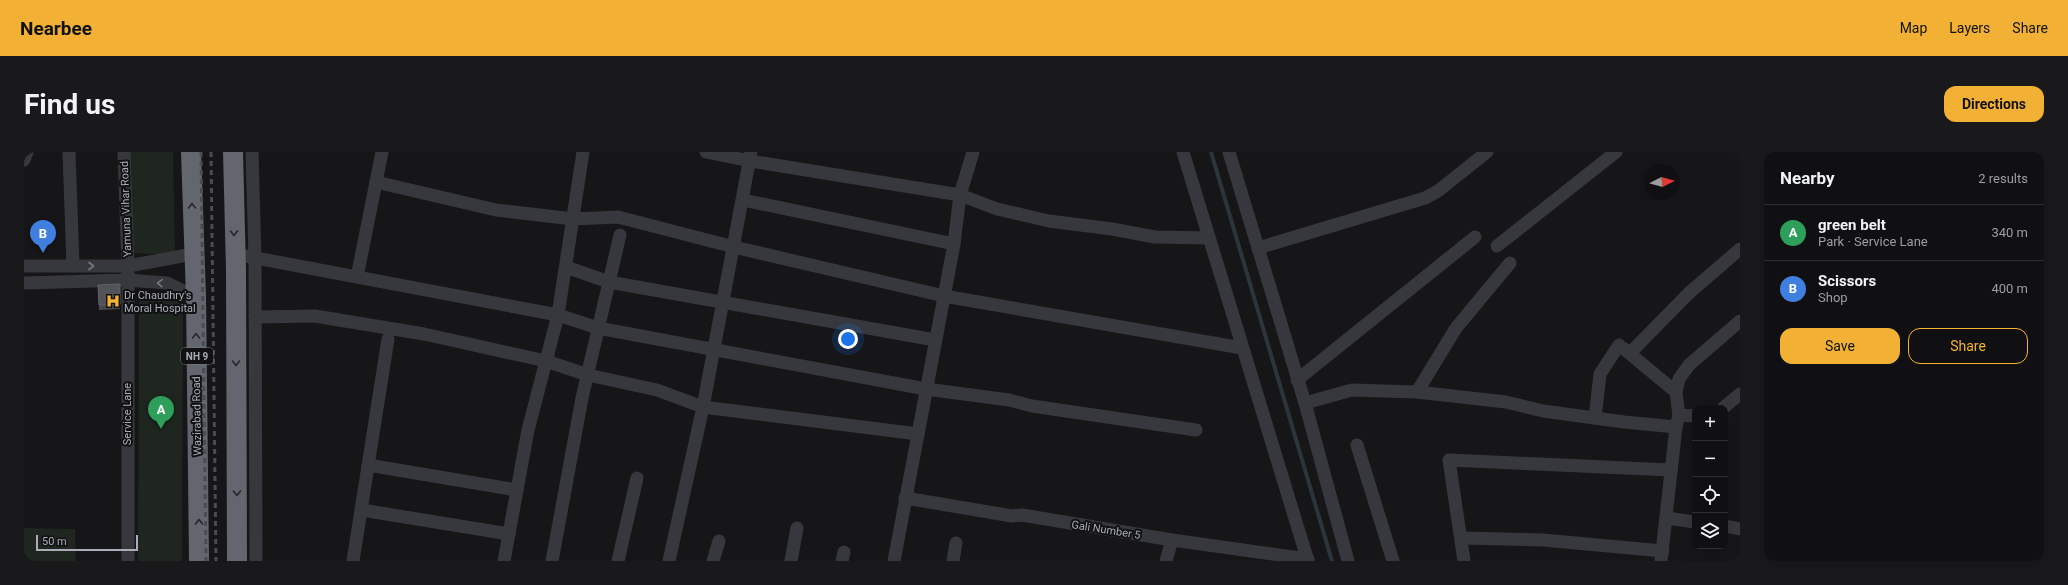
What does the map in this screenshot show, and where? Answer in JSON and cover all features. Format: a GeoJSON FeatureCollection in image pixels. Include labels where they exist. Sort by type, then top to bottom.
{"type":"FeatureCollection","features":[{"type":"Feature","properties":{"kind":"highway","name":"Wazirabad Road"},"geometry":{"type":"LineString","coordinates":[[191,152],[193,254],[196,297],[199,561]]}},
{"type":"Feature","properties":{"kind":"highway"},"geometry":{"type":"LineString","coordinates":[[233,152],[237,561]]}},
{"type":"Feature","properties":{"kind":"street"},"geometry":{"type":"LineString","coordinates":[[24,160],[27,152]]}},
{"type":"Feature","properties":{"kind":"street"},"geometry":{"type":"LineString","coordinates":[[69,152],[73,266]]}},
{"type":"Feature","properties":{"kind":"street","name":"Yamuna Vihar Road"},"geometry":{"type":"LineString","coordinates":[[124,152],[128,266]]}},
{"type":"Feature","properties":{"kind":"street"},"geometry":{"type":"LineString","coordinates":[[252,152],[255,258],[256,561]]}},
{"type":"Feature","properties":{"kind":"street"},"geometry":{"type":"LineString","coordinates":[[357,277],[382,152]]}},
{"type":"Feature","properties":{"kind":"street"},"geometry":{"type":"LineString","coordinates":[[504,561],[528,430],[558,315],[582,152]]}},
{"type":"Feature","properties":{"kind":"street"},"geometry":{"type":"LineString","coordinates":[[706,152],[750,157],[960,195],[997,209],[1049,221],[1112,229],[1155,237],[1209,238]]}},
{"type":"Feature","properties":{"kind":"street"},"geometry":{"type":"LineString","coordinates":[[894,561],[954,244],[960,195],[973,152]]}},
{"type":"Feature","properties":{"kind":"street"},"geometry":{"type":"LineString","coordinates":[[1183,152],[1308,560]]}},
{"type":"Feature","properties":{"kind":"street"},"geometry":{"type":"LineString","coordinates":[[1229,152],[1305,403],[1348,561]]}},
{"type":"Feature","properties":{"kind":"street"},"geometry":{"type":"LineString","coordinates":[[1258,248],[1425,198],[1438,191],[1486,152]]}},
{"type":"Feature","properties":{"kind":"street"},"geometry":{"type":"LineString","coordinates":[[1497,246],[1616,152]]}},
{"type":"Feature","properties":{"kind":"street"},"geometry":{"type":"LineString","coordinates":[[669,561],[703,407],[750,157]]}},
{"type":"Feature","properties":{"kind":"street"},"geometry":{"type":"LineString","coordinates":[[376,182],[496,210],[573,219],[618,217],[734,247],[944,296],[1242,348]]}},
{"type":"Feature","properties":{"kind":"street"},"geometry":{"type":"LineString","coordinates":[[743,200],[954,244]]}},
{"type":"Feature","properties":{"kind":"street"},"geometry":{"type":"LineString","coordinates":[[552,561],[588,375],[620,235]]}},
{"type":"Feature","properties":{"kind":"street"},"geometry":{"type":"LineString","coordinates":[[1297,380],[1475,237]]}},
{"type":"Feature","properties":{"kind":"street"},"geometry":{"type":"LineString","coordinates":[[1630,353],[1689,293],[1740,249]]}},
{"type":"Feature","properties":{"kind":"street"},"geometry":{"type":"LineString","coordinates":[[24,266],[128,266],[193,254]]}},
{"type":"Feature","properties":{"kind":"street"},"geometry":{"type":"LineString","coordinates":[[235,254],[558,315],[598,328],[713,350],[926,389],[1009,400],[1032,406],[1196,430]]}},
{"type":"Feature","properties":{"kind":"street"},"geometry":{"type":"LineString","coordinates":[[1417,392],[1456,328],[1510,263]]}},
{"type":"Feature","properties":{"kind":"street","name":"Service Lane"},"geometry":{"type":"LineString","coordinates":[[128,266],[128,561]]}},
{"type":"Feature","properties":{"kind":"street"},"geometry":{"type":"LineString","coordinates":[[566,267],[609,282],[935,340]]}},
{"type":"Feature","properties":{"kind":"street"},"geometry":{"type":"LineString","coordinates":[[24,284],[127,280],[167,283],[196,297]]}},
{"type":"Feature","properties":{"kind":"street"},"geometry":{"type":"LineString","coordinates":[[255,317],[314,316],[424,334],[546,361],[588,375],[657,390],[703,407],[918,434]]}},
{"type":"Feature","properties":{"kind":"street"},"geometry":{"type":"LineString","coordinates":[[1461,538],[1543,540],[1662,556],[1677,421],[1676,392],[1679,379],[1688,365],[1740,321]]}},
{"type":"Feature","properties":{"kind":"street"},"geometry":{"type":"LineString","coordinates":[[353,561],[388,339]]}},
{"type":"Feature","properties":{"kind":"street"},"geometry":{"type":"LineString","coordinates":[[1595,418],[1600,374],[1617,343],[1676,392]]}},
{"type":"Feature","properties":{"kind":"street"},"geometry":{"type":"LineString","coordinates":[[1305,403],[1352,390],[1417,392],[1506,402],[1543,412],[1595,418],[1677,421],[1692,417]]}},
{"type":"Feature","properties":{"kind":"street"},"geometry":{"type":"LineString","coordinates":[[1727,405],[1740,394]]}},
{"type":"Feature","properties":{"kind":"street"},"geometry":{"type":"LineString","coordinates":[[1357,445],[1393,561]]}},
{"type":"Feature","properties":{"kind":"street"},"geometry":{"type":"LineString","coordinates":[[1464,561],[1449,460],[1671,470]]}},
{"type":"Feature","properties":{"kind":"street"},"geometry":{"type":"LineString","coordinates":[[368,465],[517,490]]}},
{"type":"Feature","properties":{"kind":"street"},"geometry":{"type":"LineString","coordinates":[[618,561],[637,478]]}},
{"type":"Feature","properties":{"kind":"street","name":"Gali Number 5"},"geometry":{"type":"LineString","coordinates":[[905,498],[1012,516],[1022,515],[1172,540],[1308,560]]}},
{"type":"Feature","properties":{"kind":"street"},"geometry":{"type":"LineString","coordinates":[[362,510],[509,534]]}},
{"type":"Feature","properties":{"kind":"street"},"geometry":{"type":"LineString","coordinates":[[1666,518],[1692,522]]}},
{"type":"Feature","properties":{"kind":"street"},"geometry":{"type":"LineString","coordinates":[[1728,527],[1740,529]]}},
{"type":"Feature","properties":{"kind":"street"},"geometry":{"type":"LineString","coordinates":[[791,561],[797,528]]}},
{"type":"Feature","properties":{"kind":"street"},"geometry":{"type":"LineString","coordinates":[[713,561],[719,540]]}},
{"type":"Feature","properties":{"kind":"street"},"geometry":{"type":"LineString","coordinates":[[1166,561],[1172,540]]}},
{"type":"Feature","properties":{"kind":"street"},"geometry":{"type":"LineString","coordinates":[[953,561],[956,543]]}},
{"type":"Feature","properties":{"kind":"shaded area"},"geometry":{"type":"Polygon","coordinates":[[[129,152],[173,152],[175,255],[129,253],[129,152]]]}},
{"type":"Feature","properties":{"kind":"shaded area"},"geometry":{"type":"Polygon","coordinates":[[[139,291],[183,297],[182,561],[138,561],[139,291]]]}},
{"type":"Feature","properties":{"kind":"shaded area"},"geometry":{"type":"Polygon","coordinates":[[[24,528],[75,529],[76,561],[24,561],[24,528]]]}},
{"type":"Feature","properties":{"kind":"building"},"geometry":{"type":"Polygon","coordinates":[[[120,284],[120,304],[99,305],[98,285],[120,284]]]}},
{"type":"Feature","properties":{"kind":"waterway"},"geometry":{"type":"LineString","coordinates":[[1211,152],[1332,561]]}},
{"type":"Feature","properties":{"kind":"railway"},"geometry":{"type":"LineString","coordinates":[[201,152],[206,561]]}},
{"type":"Feature","properties":{"kind":"railway"},"geometry":{"type":"LineString","coordinates":[[211,152],[216,561]]}},
{"type":"Feature","properties":{"kind":"place","name":"Scissors"},"geometry":{"type":"Point","coordinates":[43,253]}},
{"type":"Feature","properties":{"kind":"place","name":"Dr Chaudhry's Moral Hospital"},"geometry":{"type":"Point","coordinates":[113,301]}},
{"type":"Feature","properties":{"kind":"place","name":"green belt"},"geometry":{"type":"Point","coordinates":[161,429]}}]}
